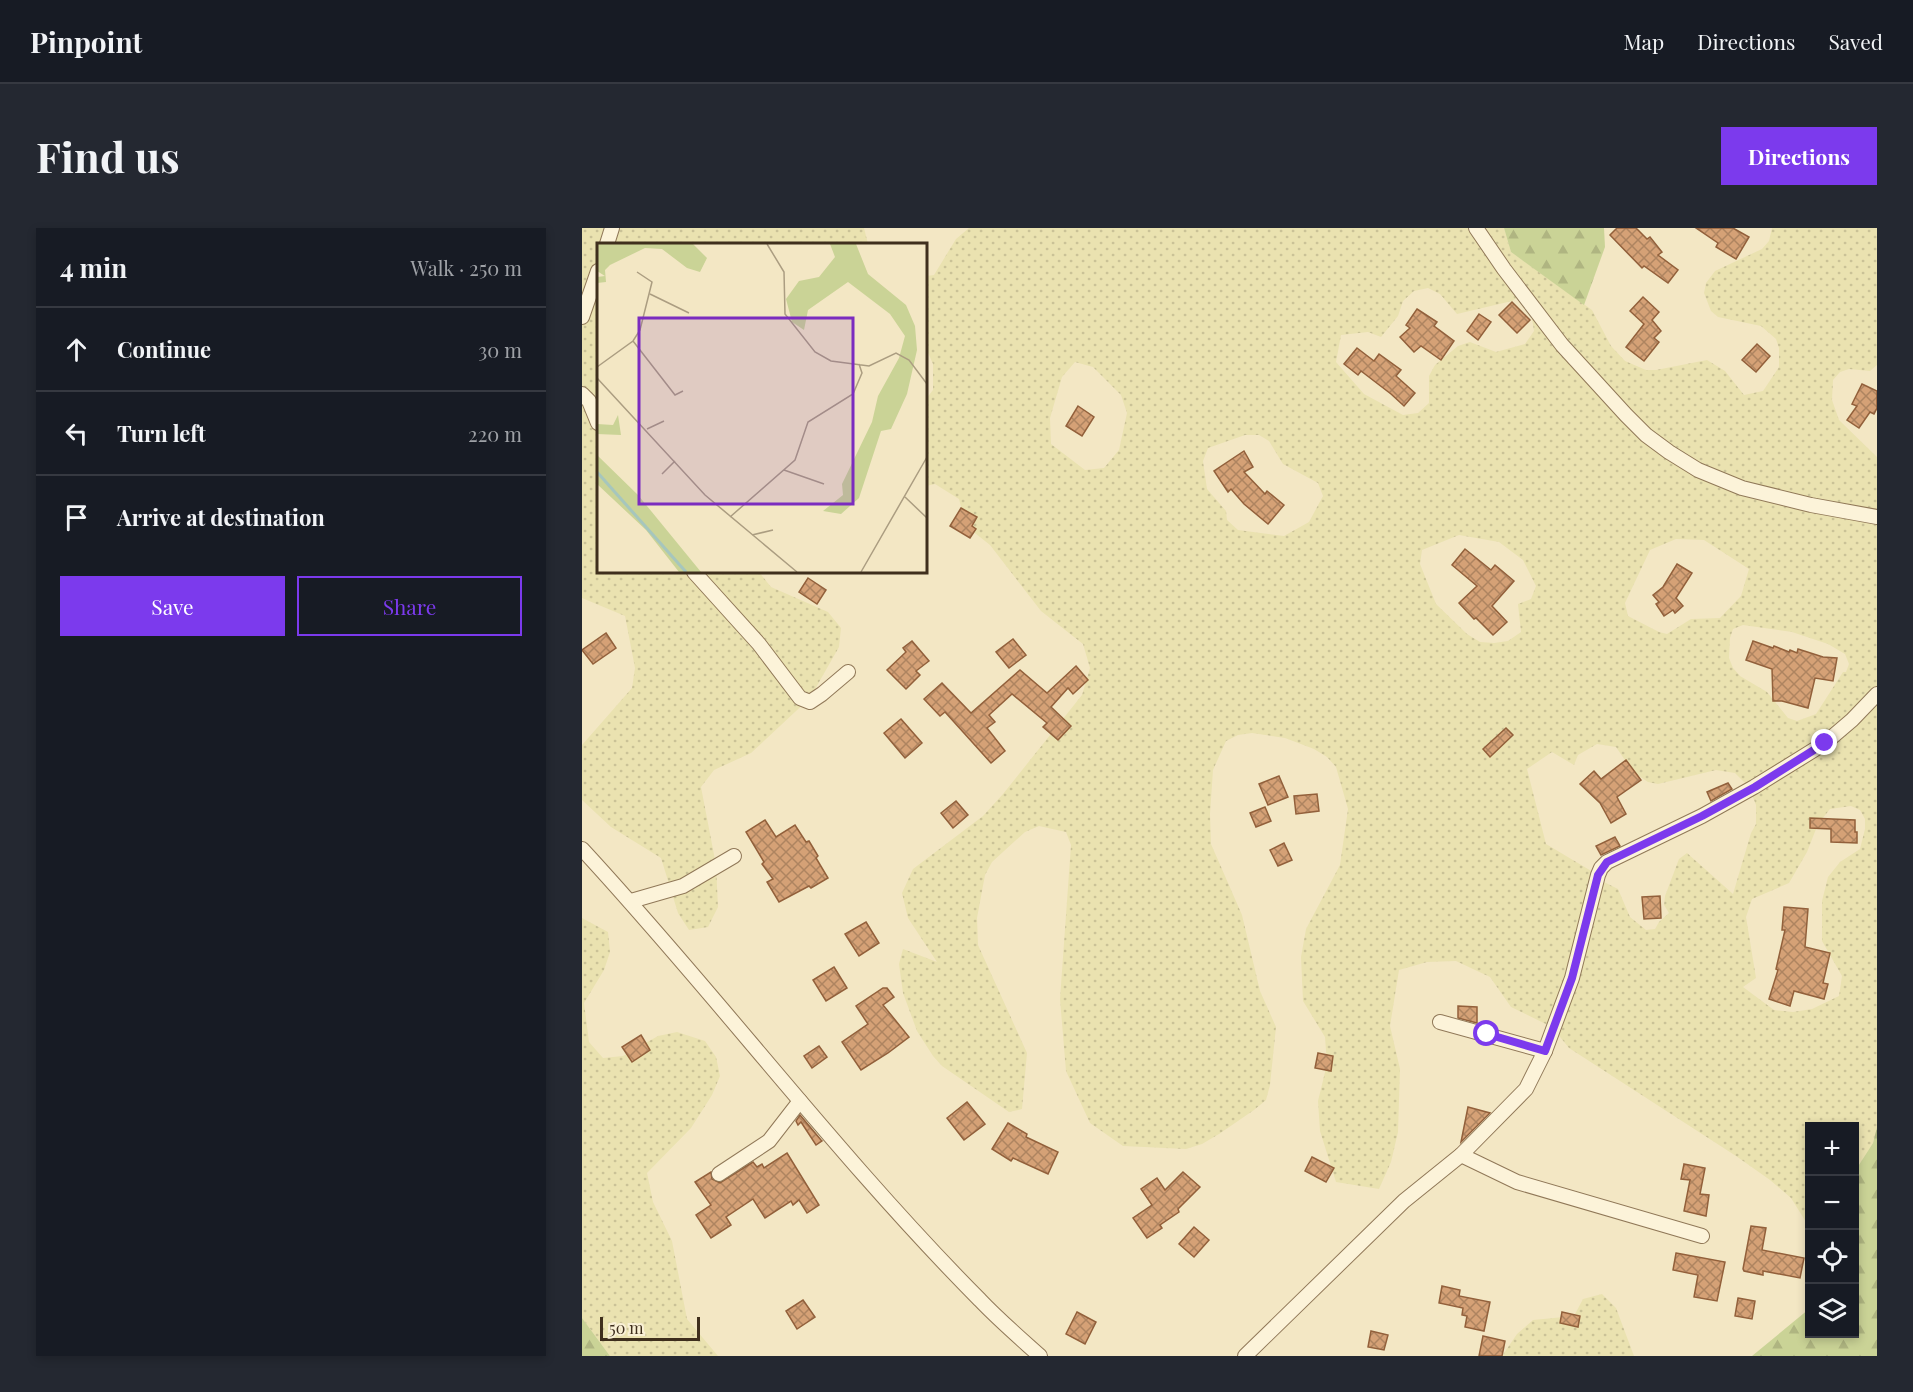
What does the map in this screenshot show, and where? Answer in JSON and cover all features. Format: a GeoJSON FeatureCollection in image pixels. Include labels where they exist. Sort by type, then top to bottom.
{"type":"FeatureCollection","features":[{"type":"Feature","properties":{"kind":"street"},"geometry":{"type":"LineString","coordinates":[[607,243],[612,228]]}},
{"type":"Feature","properties":{"kind":"street"},"geometry":{"type":"LineString","coordinates":[[1476,228],[1562,345],[1646,435],[1698,470],[1742,488],[1811,505],[1877,517]]}},
{"type":"Feature","properties":{"kind":"street"},"geometry":{"type":"LineString","coordinates":[[582,317],[597,274]]}},
{"type":"Feature","properties":{"kind":"street"},"geometry":{"type":"LineString","coordinates":[[582,394],[589,401],[597,421]]}},
{"type":"Feature","properties":{"kind":"street"},"geometry":{"type":"LineString","coordinates":[[695,573],[759,644],[800,698],[810,702],[848,672]]}},
{"type":"Feature","properties":{"kind":"street"},"geometry":{"type":"LineString","coordinates":[[1245,1356],[1404,1201],[1461,1155],[1526,1089],[1545,1051],[1572,978],[1598,875],[1607,862],[1702,816],[1764,781],[1825,743],[1877,694]]}},
{"type":"Feature","properties":{"kind":"street"},"geometry":{"type":"LineString","coordinates":[[582,849],[631,901],[800,1101],[925,1243],[981,1302],[1040,1356]]}},
{"type":"Feature","properties":{"kind":"street"},"geometry":{"type":"LineString","coordinates":[[631,901],[683,886],[734,856]]}},
{"type":"Feature","properties":{"kind":"street"},"geometry":{"type":"LineString","coordinates":[[1440,1022],[1545,1051]]}},
{"type":"Feature","properties":{"kind":"street"},"geometry":{"type":"LineString","coordinates":[[719,1174],[769,1141],[800,1101]]}},
{"type":"Feature","properties":{"kind":"street"},"geometry":{"type":"LineString","coordinates":[[1461,1155],[1517,1182],[1702,1236]]}},
{"type":"Feature","properties":{"kind":"shaded area"},"geometry":{"type":"Polygon","coordinates":[[[582,228],[864,228],[868,243],[597,243],[597,573],[760,573],[771,587],[828,612],[841,628],[839,647],[810,698],[751,753],[714,770],[701,787],[716,865],[718,907],[708,927],[689,930],[678,913],[661,858],[611,827],[582,800],[582,745],[632,688],[635,668],[625,616],[582,598],[582,228]]]}},
{"type":"Feature","properties":{"kind":"shaded area"},"geometry":{"type":"Polygon","coordinates":[[[969,228],[1504,228],[1511,252],[1592,310],[1611,346],[1625,361],[1646,370],[1656,370],[1707,360],[1725,371],[1744,395],[1763,391],[1779,367],[1779,348],[1776,339],[1761,326],[1718,317],[1711,311],[1704,293],[1706,283],[1715,271],[1762,249],[1769,241],[1772,228],[1877,228],[1877,365],[1870,371],[1849,369],[1840,372],[1833,380],[1832,400],[1839,420],[1877,457],[1877,1127],[1873,1143],[1859,1165],[1859,1122],[1805,1122],[1805,1220],[1791,1198],[1770,1180],[1569,1048],[1552,1027],[1511,1007],[1490,977],[1456,961],[1427,962],[1399,970],[1390,1026],[1400,1069],[1398,1132],[1391,1162],[1379,1189],[1336,1182],[1320,1131],[1318,1101],[1327,1064],[1325,1037],[1303,1001],[1301,957],[1306,929],[1340,865],[1348,809],[1336,767],[1327,757],[1314,749],[1285,738],[1252,733],[1238,735],[1226,741],[1213,770],[1210,814],[1211,844],[1242,915],[1260,991],[1276,1027],[1270,1085],[1266,1100],[1219,1134],[1202,1144],[1186,1149],[1123,1146],[1090,1123],[1066,1071],[1060,999],[1071,845],[1066,832],[1039,826],[1025,832],[992,862],[985,875],[977,918],[978,945],[1027,1053],[1022,1109],[1009,1112],[942,1066],[917,1031],[903,993],[899,964],[903,949],[937,962],[908,918],[902,893],[913,869],[983,816],[1003,794],[1082,695],[1090,668],[1083,644],[1041,611],[990,545],[966,526],[959,499],[935,484],[927,486],[927,398],[933,390],[933,364],[927,350],[927,276],[934,275],[956,239],[969,228]],[[1428,288],[1414,291],[1403,301],[1398,316],[1381,337],[1368,332],[1341,335],[1336,362],[1364,394],[1403,415],[1418,413],[1429,403],[1429,376],[1435,365],[1458,346],[1470,342],[1496,352],[1525,344],[1534,331],[1530,305],[1523,294],[1512,301],[1457,314],[1440,294],[1428,288]],[[1075,362],[1062,377],[1050,418],[1051,444],[1085,470],[1104,468],[1119,450],[1127,413],[1121,395],[1093,367],[1075,362]],[[1245,435],[1208,448],[1203,461],[1207,489],[1226,511],[1227,520],[1238,530],[1284,536],[1309,522],[1323,496],[1318,483],[1283,464],[1269,441],[1259,435],[1245,435]],[[1459,535],[1422,550],[1420,564],[1436,604],[1467,634],[1480,642],[1508,641],[1521,632],[1518,604],[1531,599],[1536,586],[1523,560],[1499,542],[1459,535]],[[1676,539],[1650,550],[1625,603],[1628,616],[1667,634],[1691,619],[1720,618],[1741,596],[1749,569],[1704,540],[1676,539]],[[1743,625],[1733,629],[1730,638],[1729,658],[1733,668],[1740,676],[1767,692],[1788,718],[1797,721],[1816,714],[1843,672],[1846,672],[1849,664],[1845,654],[1828,644],[1792,632],[1743,625]],[[1597,744],[1578,755],[1574,765],[1552,752],[1527,769],[1546,844],[1593,872],[1600,880],[1618,889],[1630,917],[1646,930],[1655,929],[1669,913],[1664,905],[1665,896],[1679,859],[1687,853],[1733,894],[1751,833],[1756,824],[1756,805],[1749,787],[1735,773],[1716,770],[1658,784],[1648,782],[1633,772],[1616,747],[1597,744]],[[1851,806],[1830,809],[1818,824],[1807,852],[1789,883],[1752,899],[1746,917],[1756,978],[1743,987],[1774,1010],[1793,1012],[1812,1009],[1839,996],[1842,976],[1822,941],[1822,901],[1828,877],[1840,862],[1860,849],[1865,819],[1860,810],[1851,806]]]}},
{"type":"Feature","properties":{"kind":"shaded area"},"geometry":{"type":"Polygon","coordinates":[[[582,918],[608,932],[610,952],[604,970],[584,1003],[589,1042],[603,1058],[623,1056],[658,1036],[677,1032],[705,1041],[716,1057],[720,1076],[712,1095],[691,1128],[647,1173],[653,1202],[672,1241],[687,1319],[718,1356],[610,1356],[582,1318],[582,918]]]}},
{"type":"Feature","properties":{"kind":"shaded area"},"geometry":{"type":"Polygon","coordinates":[[[1602,1294],[1616,1308],[1634,1356],[1502,1356],[1517,1334],[1533,1320],[1574,1316],[1583,1299],[1602,1294]]]}},
{"type":"Feature","properties":{"kind":"green space"},"geometry":{"type":"Polygon","coordinates":[[[1504,228],[1604,228],[1605,247],[1584,305],[1511,252],[1504,228]]]}},
{"type":"Feature","properties":{"kind":"green space"},"geometry":{"type":"Polygon","coordinates":[[[1877,1127],[1877,1356],[1752,1356],[1805,1312],[1805,1338],[1859,1338],[1859,1165],[1873,1143],[1877,1127]]]}},
{"type":"Feature","properties":{"kind":"green space"},"geometry":{"type":"Polygon","coordinates":[[[582,1318],[610,1356],[582,1356],[582,1318]]]}},
{"type":"Feature","properties":{"kind":"building"},"geometry":{"type":"Polygon","coordinates":[[[1617,228],[1636,228],[1647,239],[1650,237],[1662,252],[1658,255],[1678,270],[1668,283],[1644,266],[1642,268],[1610,235],[1617,228]]]}},
{"type":"Feature","properties":{"kind":"building"},"geometry":{"type":"Polygon","coordinates":[[[1696,228],[1733,228],[1749,237],[1736,259],[1716,247],[1718,243],[1696,228]]]}},
{"type":"Feature","properties":{"kind":"building"},"geometry":{"type":"Polygon","coordinates":[[[1643,297],[1659,312],[1652,320],[1661,331],[1654,338],[1659,342],[1644,361],[1626,347],[1644,324],[1630,311],[1643,297]]]}},
{"type":"Feature","properties":{"kind":"building"},"geometry":{"type":"Polygon","coordinates":[[[1512,302],[1530,320],[1517,333],[1499,315],[1512,302]]]}},
{"type":"Feature","properties":{"kind":"building"},"geometry":{"type":"Polygon","coordinates":[[[1417,309],[1437,322],[1434,326],[1454,341],[1441,360],[1421,346],[1414,352],[1400,337],[1410,328],[1406,325],[1417,309]]]}},
{"type":"Feature","properties":{"kind":"building"},"geometry":{"type":"Polygon","coordinates":[[[1479,314],[1491,322],[1478,340],[1467,331],[1479,314]]]}},
{"type":"Feature","properties":{"kind":"building"},"geometry":{"type":"Polygon","coordinates":[[[1757,344],[1770,356],[1756,372],[1742,360],[1757,344]]]}},
{"type":"Feature","properties":{"kind":"building"},"geometry":{"type":"Polygon","coordinates":[[[1357,348],[1374,361],[1379,354],[1401,370],[1396,376],[1415,393],[1404,406],[1361,371],[1358,375],[1344,364],[1357,348]]]}},
{"type":"Feature","properties":{"kind":"building"},"geometry":{"type":"Polygon","coordinates":[[[1862,384],[1877,391],[1877,408],[1874,414],[1870,412],[1859,428],[1847,420],[1857,406],[1852,404],[1862,384]]]}},
{"type":"Feature","properties":{"kind":"building"},"geometry":{"type":"Polygon","coordinates":[[[1078,406],[1094,417],[1082,436],[1066,426],[1078,406]]]}},
{"type":"Feature","properties":{"kind":"building"},"geometry":{"type":"Polygon","coordinates":[[[1244,451],[1253,467],[1244,472],[1265,494],[1267,491],[1284,505],[1268,524],[1244,504],[1231,489],[1228,492],[1214,471],[1244,451]]]}},
{"type":"Feature","properties":{"kind":"building"},"geometry":{"type":"Polygon","coordinates":[[[961,508],[977,517],[972,526],[976,529],[970,538],[950,526],[961,508]]]}},
{"type":"Feature","properties":{"kind":"building"},"geometry":{"type":"Polygon","coordinates":[[[1465,549],[1491,570],[1495,565],[1514,581],[1492,606],[1507,622],[1493,635],[1459,603],[1477,586],[1452,565],[1465,549]]]}},
{"type":"Feature","properties":{"kind":"building"},"geometry":{"type":"Polygon","coordinates":[[[1677,564],[1692,573],[1676,598],[1683,606],[1675,613],[1673,610],[1664,616],[1656,604],[1659,602],[1653,595],[1663,587],[1677,564]]]}},
{"type":"Feature","properties":{"kind":"building"},"geometry":{"type":"Polygon","coordinates":[[[808,578],[826,590],[817,604],[799,592],[808,578]]]}},
{"type":"Feature","properties":{"kind":"building"},"geometry":{"type":"Polygon","coordinates":[[[606,633],[616,648],[593,664],[582,650],[606,633]]]}},
{"type":"Feature","properties":{"kind":"building"},"geometry":{"type":"Polygon","coordinates":[[[1013,639],[1026,655],[1009,668],[996,652],[1013,639]]]}},
{"type":"Feature","properties":{"kind":"building"},"geometry":{"type":"Polygon","coordinates":[[[912,641],[929,661],[916,671],[920,675],[906,689],[887,670],[906,652],[903,648],[912,641]]]}},
{"type":"Feature","properties":{"kind":"building"},"geometry":{"type":"Polygon","coordinates":[[[1753,641],[1789,652],[1790,650],[1797,653],[1798,649],[1823,657],[1837,658],[1833,681],[1815,678],[1808,708],[1773,701],[1772,669],[1746,660],[1753,641]]]}},
{"type":"Feature","properties":{"kind":"building"},"geometry":{"type":"Polygon","coordinates":[[[1076,666],[1088,680],[1073,694],[1068,688],[1051,707],[1071,726],[1058,740],[1043,727],[1047,723],[1012,694],[989,715],[995,722],[987,728],[1005,751],[991,763],[945,712],[940,716],[924,699],[942,683],[971,713],[1020,670],[1047,693],[1076,666]]]}},
{"type":"Feature","properties":{"kind":"building"},"geometry":{"type":"Polygon","coordinates":[[[901,719],[922,743],[905,758],[884,733],[901,719]]]}},
{"type":"Feature","properties":{"kind":"building"},"geometry":{"type":"Polygon","coordinates":[[[1506,728],[1513,735],[1490,757],[1483,749],[1506,728]]]}},
{"type":"Feature","properties":{"kind":"building"},"geometry":{"type":"Polygon","coordinates":[[[1626,760],[1641,780],[1617,797],[1626,814],[1611,823],[1600,803],[1580,784],[1594,771],[1601,779],[1626,760]]]}},
{"type":"Feature","properties":{"kind":"building"},"geometry":{"type":"Polygon","coordinates":[[[1279,776],[1288,797],[1268,805],[1259,784],[1279,776]]]}},
{"type":"Feature","properties":{"kind":"building"},"geometry":{"type":"Polygon","coordinates":[[[1728,783],[1732,789],[1711,801],[1707,792],[1728,783]]]}},
{"type":"Feature","properties":{"kind":"building"},"geometry":{"type":"Polygon","coordinates":[[[1317,794],[1319,811],[1296,814],[1294,796],[1317,794]]]}},
{"type":"Feature","properties":{"kind":"building"},"geometry":{"type":"Polygon","coordinates":[[[956,801],[968,815],[953,828],[941,813],[956,801]]]}},
{"type":"Feature","properties":{"kind":"building"},"geometry":{"type":"Polygon","coordinates":[[[1265,807],[1271,821],[1256,827],[1250,813],[1265,807]]]}},
{"type":"Feature","properties":{"kind":"building"},"geometry":{"type":"Polygon","coordinates":[[[1810,818],[1855,820],[1857,843],[1831,842],[1831,829],[1810,828],[1810,818]]]}},
{"type":"Feature","properties":{"kind":"building"},"geometry":{"type":"Polygon","coordinates":[[[765,820],[776,837],[795,825],[806,842],[809,841],[828,878],[779,902],[767,882],[773,879],[762,864],[764,862],[746,832],[765,820]]]}},
{"type":"Feature","properties":{"kind":"building"},"geometry":{"type":"Polygon","coordinates":[[[1615,837],[1620,846],[1601,855],[1596,846],[1615,837]]]}},
{"type":"Feature","properties":{"kind":"building"},"geometry":{"type":"Polygon","coordinates":[[[1284,843],[1292,860],[1278,866],[1270,850],[1284,843]]]}},
{"type":"Feature","properties":{"kind":"building"},"geometry":{"type":"Polygon","coordinates":[[[1660,896],[1661,918],[1644,919],[1642,897],[1660,896]]]}},
{"type":"Feature","properties":{"kind":"building"},"geometry":{"type":"Polygon","coordinates":[[[1784,907],[1808,909],[1805,947],[1830,953],[1823,983],[1828,984],[1824,999],[1794,991],[1790,1006],[1769,999],[1778,970],[1776,969],[1785,930],[1782,930],[1784,907]]]}},
{"type":"Feature","properties":{"kind":"building"},"geometry":{"type":"Polygon","coordinates":[[[866,922],[879,943],[859,956],[845,934],[866,922]]]}},
{"type":"Feature","properties":{"kind":"building"},"geometry":{"type":"Polygon","coordinates":[[[834,967],[847,988],[826,1001],[813,980],[834,967]]]}},
{"type":"Feature","properties":{"kind":"building"},"geometry":{"type":"Polygon","coordinates":[[[883,988],[887,988],[894,997],[883,1005],[909,1037],[861,1070],[842,1042],[868,1024],[856,1006],[883,988]]]}},
{"type":"Feature","properties":{"kind":"building"},"geometry":{"type":"Polygon","coordinates":[[[1458,1006],[1477,1007],[1477,1023],[1458,1018],[1458,1006]]]}},
{"type":"Feature","properties":{"kind":"building"},"geometry":{"type":"Polygon","coordinates":[[[641,1035],[650,1050],[632,1062],[622,1047],[641,1035]]]}},
{"type":"Feature","properties":{"kind":"building"},"geometry":{"type":"Polygon","coordinates":[[[819,1046],[827,1057],[812,1068],[804,1056],[819,1046]]]}},
{"type":"Feature","properties":{"kind":"building"},"geometry":{"type":"Polygon","coordinates":[[[1318,1053],[1333,1056],[1331,1071],[1315,1068],[1318,1053]]]}},
{"type":"Feature","properties":{"kind":"building"},"geometry":{"type":"Polygon","coordinates":[[[967,1102],[985,1124],[964,1140],[947,1118],[967,1102]]]}},
{"type":"Feature","properties":{"kind":"building"},"geometry":{"type":"Polygon","coordinates":[[[1468,1107],[1490,1113],[1461,1142],[1468,1107]]]}},
{"type":"Feature","properties":{"kind":"building"},"geometry":{"type":"Polygon","coordinates":[[[800,1115],[822,1141],[816,1145],[801,1122],[798,1125],[796,1121],[800,1115]]]}},
{"type":"Feature","properties":{"kind":"building"},"geometry":{"type":"Polygon","coordinates":[[[1008,1123],[1027,1134],[1026,1137],[1058,1152],[1048,1174],[1013,1158],[1011,1161],[992,1149],[1008,1123]]]}},
{"type":"Feature","properties":{"kind":"building"},"geometry":{"type":"Polygon","coordinates":[[[787,1153],[819,1205],[807,1213],[799,1200],[793,1205],[791,1201],[765,1218],[753,1199],[726,1217],[731,1225],[711,1238],[696,1215],[711,1205],[695,1182],[711,1172],[712,1179],[720,1183],[753,1162],[757,1167],[762,1164],[764,1168],[787,1153]]]}},
{"type":"Feature","properties":{"kind":"building"},"geometry":{"type":"Polygon","coordinates":[[[1312,1157],[1334,1168],[1326,1182],[1305,1171],[1312,1157]]]}},
{"type":"Feature","properties":{"kind":"building"},"geometry":{"type":"Polygon","coordinates":[[[1684,1164],[1705,1168],[1700,1194],[1709,1195],[1706,1216],[1684,1211],[1690,1180],[1681,1179],[1684,1164]]]}},
{"type":"Feature","properties":{"kind":"building"},"geometry":{"type":"Polygon","coordinates":[[[1183,1172],[1200,1187],[1178,1209],[1179,1212],[1160,1225],[1162,1228],[1147,1238],[1133,1218],[1152,1205],[1141,1189],[1157,1178],[1165,1190],[1183,1172]]]}},
{"type":"Feature","properties":{"kind":"building"},"geometry":{"type":"Polygon","coordinates":[[[1751,1226],[1766,1228],[1762,1250],[1804,1258],[1800,1278],[1763,1271],[1763,1275],[1744,1271],[1751,1226]]]}},
{"type":"Feature","properties":{"kind":"building"},"geometry":{"type":"Polygon","coordinates":[[[1194,1227],[1209,1240],[1194,1257],[1179,1244],[1194,1227]]]}},
{"type":"Feature","properties":{"kind":"building"},"geometry":{"type":"Polygon","coordinates":[[[1676,1253],[1725,1262],[1717,1301],[1694,1297],[1698,1275],[1673,1270],[1676,1253]]]}},
{"type":"Feature","properties":{"kind":"building"},"geometry":{"type":"Polygon","coordinates":[[[1442,1286],[1460,1290],[1459,1296],[1490,1302],[1484,1331],[1465,1327],[1467,1316],[1462,1315],[1463,1308],[1439,1303],[1442,1286]]]}},
{"type":"Feature","properties":{"kind":"building"},"geometry":{"type":"Polygon","coordinates":[[[1738,1298],[1755,1301],[1752,1319],[1735,1316],[1738,1298]]]}},
{"type":"Feature","properties":{"kind":"building"},"geometry":{"type":"Polygon","coordinates":[[[803,1300],[815,1317],[797,1329],[786,1311],[803,1300]]]}},
{"type":"Feature","properties":{"kind":"building"},"geometry":{"type":"Polygon","coordinates":[[[1077,1312],[1096,1322],[1085,1344],[1066,1334],[1077,1312]]]}},
{"type":"Feature","properties":{"kind":"building"},"geometry":{"type":"Polygon","coordinates":[[[1562,1312],[1580,1316],[1578,1327],[1560,1323],[1562,1312]]]}},
{"type":"Feature","properties":{"kind":"building"},"geometry":{"type":"Polygon","coordinates":[[[1371,1331],[1388,1335],[1384,1350],[1368,1347],[1371,1331]]]}},
{"type":"Feature","properties":{"kind":"building"},"geometry":{"type":"Polygon","coordinates":[[[1483,1336],[1505,1341],[1502,1356],[1479,1356],[1483,1336]]]}},
{"type":"Feature","properties":{"kind":"route"},"geometry":{"type":"LineString","coordinates":[[1487,1034],[1545,1051],[1572,978],[1598,875],[1607,862],[1702,816],[1755,787],[1825,743]]}}]}
